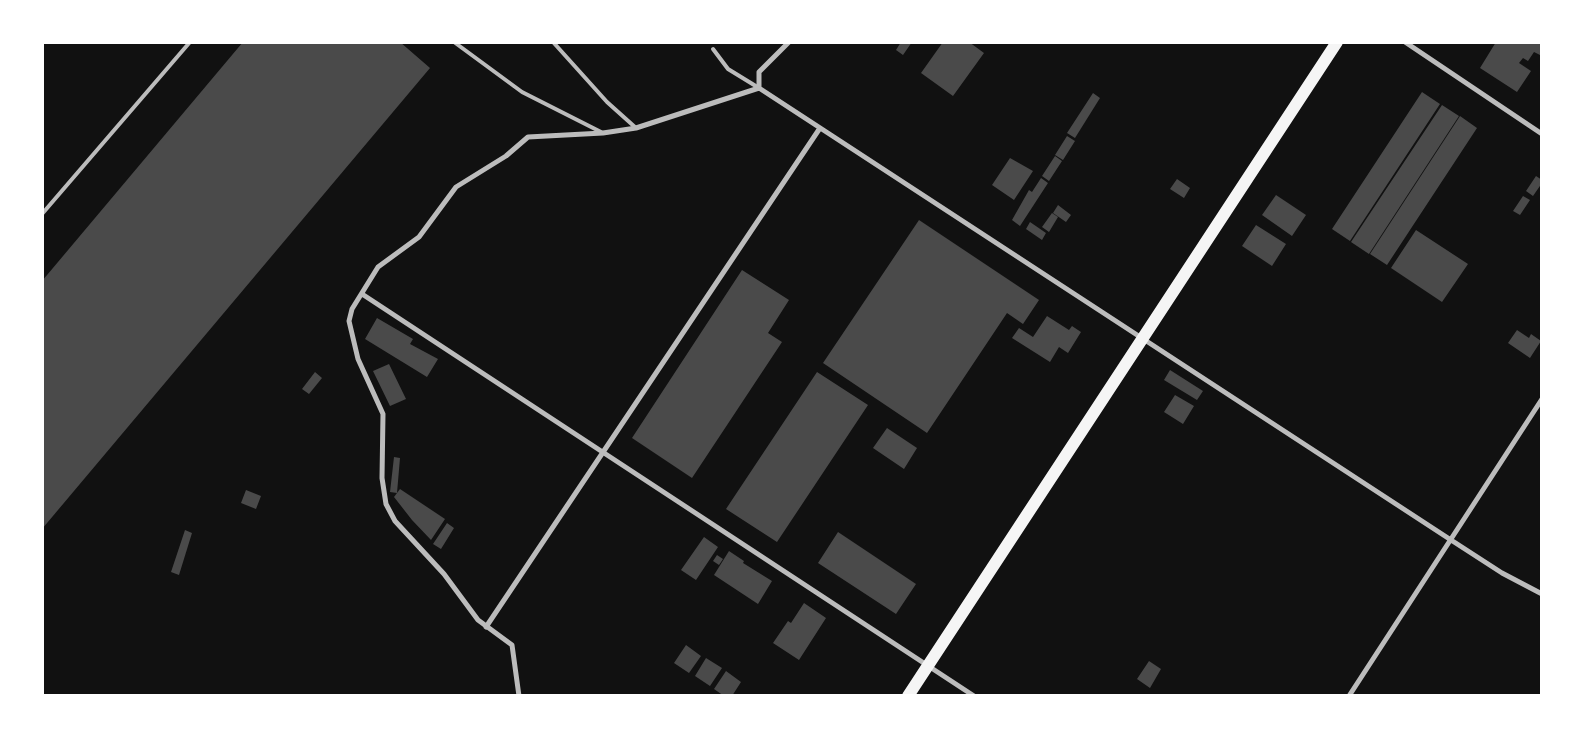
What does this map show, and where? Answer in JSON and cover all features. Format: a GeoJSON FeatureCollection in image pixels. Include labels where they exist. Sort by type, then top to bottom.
{"type":"FeatureCollection","features":[{"type":"Feature","properties":{"kind":"main road"},"geometry":{"type":"LineString","coordinates":[[908,696],[1337,42]]}},
{"type":"Feature","properties":{"kind":"street"},"geometry":{"type":"LineString","coordinates":[[759,88],[759,72],[788,42]]}},
{"type":"Feature","properties":{"kind":"street"},"geometry":{"type":"LineString","coordinates":[[1405,42],[1542,134]]}},
{"type":"Feature","properties":{"kind":"street"},"geometry":{"type":"LineString","coordinates":[[519,696],[512,645],[486,627],[421,548],[395,521],[386,504],[382,478],[383,414],[358,359],[349,321],[352,309],[378,267],[419,237],[456,187],[506,156],[528,137],[602,133],[636,128],[759,88]]}},
{"type":"Feature","properties":{"kind":"street"},"geometry":{"type":"LineString","coordinates":[[759,88],[1502,573],[1542,594]]}},
{"type":"Feature","properties":{"kind":"street"},"geometry":{"type":"LineString","coordinates":[[486,627],[820,128]]}},
{"type":"Feature","properties":{"kind":"street"},"geometry":{"type":"LineString","coordinates":[[362,294],[974,696]]}},
{"type":"Feature","properties":{"kind":"street"},"geometry":{"type":"LineString","coordinates":[[1348,696],[1542,399]]}},
{"type":"Feature","properties":{"kind":"lane"},"geometry":{"type":"LineString","coordinates":[[42,214],[190,42]]}},
{"type":"Feature","properties":{"kind":"lane"},"geometry":{"type":"LineString","coordinates":[[454,42],[522,92],[602,133]]}},
{"type":"Feature","properties":{"kind":"lane"},"geometry":{"type":"LineString","coordinates":[[553,42],[606,102],[636,128]]}},
{"type":"Feature","properties":{"kind":"lane"},"geometry":{"type":"LineString","coordinates":[[713,49],[728,69],[759,88]]}},
{"type":"Feature","properties":{"kind":"building"},"geometry":{"type":"Polygon","coordinates":[[[243,42],[400,42],[430,68],[42,529],[42,281],[243,42]]]}},
{"type":"Feature","properties":{"kind":"building"},"geometry":{"type":"Polygon","coordinates":[[[901,42],[912,42],[903,55],[896,50],[901,42]]]}},
{"type":"Feature","properties":{"kind":"building"},"geometry":{"type":"Polygon","coordinates":[[[943,42],[969,42],[984,53],[953,96],[921,73],[943,42]]]}},
{"type":"Feature","properties":{"kind":"building"},"geometry":{"type":"Polygon","coordinates":[[[1496,42],[1542,42],[1542,56],[1534,52],[1528,61],[1523,58],[1519,63],[1531,71],[1517,92],[1480,68],[1496,42]]]}},
{"type":"Feature","properties":{"kind":"building"},"geometry":{"type":"Polygon","coordinates":[[[1422,92],[1440,104],[1350,241],[1332,229],[1422,92]]]}},
{"type":"Feature","properties":{"kind":"building"},"geometry":{"type":"Polygon","coordinates":[[[1093,93],[1100,98],[1075,138],[1067,133],[1093,93]]]}},
{"type":"Feature","properties":{"kind":"building"},"geometry":{"type":"Polygon","coordinates":[[[1442,105],[1459,116],[1369,254],[1351,242],[1442,105]]]}},
{"type":"Feature","properties":{"kind":"building"},"geometry":{"type":"Polygon","coordinates":[[[1460,116],[1477,128],[1387,265],[1370,254],[1460,116]]]}},
{"type":"Feature","properties":{"kind":"building"},"geometry":{"type":"Polygon","coordinates":[[[1067,136],[1075,141],[1063,160],[1055,155],[1067,136]]]}},
{"type":"Feature","properties":{"kind":"building"},"geometry":{"type":"Polygon","coordinates":[[[1055,156],[1062,161],[1049,181],[1042,176],[1055,156]]]}},
{"type":"Feature","properties":{"kind":"building"},"geometry":{"type":"Polygon","coordinates":[[[1010,158],[1033,171],[1014,200],[992,185],[1010,158]]]}},
{"type":"Feature","properties":{"kind":"building"},"geometry":{"type":"Polygon","coordinates":[[[1536,176],[1542,180],[1542,183],[1533,196],[1526,191],[1536,176]]]}},
{"type":"Feature","properties":{"kind":"building"},"geometry":{"type":"Polygon","coordinates":[[[1041,178],[1048,183],[1020,226],[1012,220],[1029,190],[1032,192],[1041,178]]]}},
{"type":"Feature","properties":{"kind":"building"},"geometry":{"type":"Polygon","coordinates":[[[1177,179],[1190,188],[1184,198],[1170,189],[1177,179]]]}},
{"type":"Feature","properties":{"kind":"building"},"geometry":{"type":"Polygon","coordinates":[[[1276,195],[1306,215],[1292,236],[1262,215],[1276,195]]]}},
{"type":"Feature","properties":{"kind":"building"},"geometry":{"type":"Polygon","coordinates":[[[1523,196],[1530,200],[1520,215],[1513,211],[1523,196]]]}},
{"type":"Feature","properties":{"kind":"building"},"geometry":{"type":"Polygon","coordinates":[[[1058,205],[1071,215],[1066,222],[1053,213],[1058,205]]]}},
{"type":"Feature","properties":{"kind":"building"},"geometry":{"type":"Polygon","coordinates":[[[1052,213],[1058,217],[1049,232],[1042,227],[1052,213]]]}},
{"type":"Feature","properties":{"kind":"building"},"geometry":{"type":"Polygon","coordinates":[[[919,220],[1039,300],[1023,324],[1007,313],[927,433],[823,363],[919,220]]]}},
{"type":"Feature","properties":{"kind":"building"},"geometry":{"type":"Polygon","coordinates":[[[1030,222],[1046,233],[1042,240],[1026,229],[1030,222]]]}},
{"type":"Feature","properties":{"kind":"building"},"geometry":{"type":"Polygon","coordinates":[[[1256,225],[1286,244],[1272,266],[1242,246],[1256,225]]]}},
{"type":"Feature","properties":{"kind":"building"},"geometry":{"type":"Polygon","coordinates":[[[1416,230],[1468,264],[1442,302],[1391,268],[1416,230]]]}},
{"type":"Feature","properties":{"kind":"building"},"geometry":{"type":"Polygon","coordinates":[[[742,270],[789,300],[768,333],[782,342],[692,478],[632,438],[742,270]]]}},
{"type":"Feature","properties":{"kind":"building"},"geometry":{"type":"Polygon","coordinates":[[[1047,316],[1069,330],[1072,326],[1081,332],[1068,353],[1059,347],[1050,362],[1012,338],[1019,328],[1033,337],[1047,316]]]}},
{"type":"Feature","properties":{"kind":"building"},"geometry":{"type":"Polygon","coordinates":[[[377,318],[413,339],[410,344],[438,359],[427,377],[365,339],[377,318]]]}},
{"type":"Feature","properties":{"kind":"building"},"geometry":{"type":"Polygon","coordinates":[[[1517,330],[1529,338],[1531,334],[1541,341],[1530,358],[1508,343],[1517,330]]]}},
{"type":"Feature","properties":{"kind":"building"},"geometry":{"type":"Polygon","coordinates":[[[389,364],[406,399],[390,406],[373,371],[389,364]]]}},
{"type":"Feature","properties":{"kind":"building"},"geometry":{"type":"Polygon","coordinates":[[[1170,370],[1203,391],[1197,400],[1164,380],[1170,370]]]}},
{"type":"Feature","properties":{"kind":"building"},"geometry":{"type":"Polygon","coordinates":[[[315,372],[322,378],[309,394],[302,389],[315,372]]]}},
{"type":"Feature","properties":{"kind":"building"},"geometry":{"type":"Polygon","coordinates":[[[817,372],[868,405],[777,542],[726,509],[817,372]]]}},
{"type":"Feature","properties":{"kind":"building"},"geometry":{"type":"Polygon","coordinates":[[[1175,395],[1194,406],[1183,424],[1164,412],[1175,395]]]}},
{"type":"Feature","properties":{"kind":"building"},"geometry":{"type":"Polygon","coordinates":[[[887,428],[917,448],[904,469],[873,448],[887,428]]]}},
{"type":"Feature","properties":{"kind":"building"},"geometry":{"type":"Polygon","coordinates":[[[394,457],[400,458],[397,493],[390,492],[394,457]]]}},
{"type":"Feature","properties":{"kind":"building"},"geometry":{"type":"Polygon","coordinates":[[[400,489],[445,519],[431,540],[394,497],[400,489]]]}},
{"type":"Feature","properties":{"kind":"building"},"geometry":{"type":"Polygon","coordinates":[[[246,490],[261,496],[256,509],[241,503],[246,490]]]}},
{"type":"Feature","properties":{"kind":"building"},"geometry":{"type":"Polygon","coordinates":[[[447,523],[454,528],[441,549],[433,544],[447,523]]]}},
{"type":"Feature","properties":{"kind":"building"},"geometry":{"type":"Polygon","coordinates":[[[185,530],[192,533],[179,575],[171,572],[185,530]]]}},
{"type":"Feature","properties":{"kind":"building"},"geometry":{"type":"Polygon","coordinates":[[[838,532],[916,584],[896,614],[818,563],[838,532]]]}},
{"type":"Feature","properties":{"kind":"building"},"geometry":{"type":"Polygon","coordinates":[[[704,537],[718,547],[696,580],[681,570],[704,537]]]}},
{"type":"Feature","properties":{"kind":"building"},"geometry":{"type":"Polygon","coordinates":[[[729,551],[744,561],[743,563],[772,581],[758,604],[714,575],[729,551]]]}},
{"type":"Feature","properties":{"kind":"building"},"geometry":{"type":"Polygon","coordinates":[[[717,555],[723,559],[719,565],[713,561],[717,555]]]}},
{"type":"Feature","properties":{"kind":"building"},"geometry":{"type":"Polygon","coordinates":[[[804,603],[826,618],[799,660],[773,643],[788,621],[791,623],[804,603]]]}},
{"type":"Feature","properties":{"kind":"building"},"geometry":{"type":"Polygon","coordinates":[[[686,645],[701,656],[689,673],[674,663],[686,645]]]}},
{"type":"Feature","properties":{"kind":"building"},"geometry":{"type":"Polygon","coordinates":[[[706,658],[722,668],[710,686],[695,676],[706,658]]]}},
{"type":"Feature","properties":{"kind":"building"},"geometry":{"type":"Polygon","coordinates":[[[1149,661],[1161,669],[1150,688],[1137,679],[1149,661]]]}},
{"type":"Feature","properties":{"kind":"building"},"geometry":{"type":"Polygon","coordinates":[[[726,671],[741,682],[732,696],[724,696],[714,689],[726,671]]]}}]}
